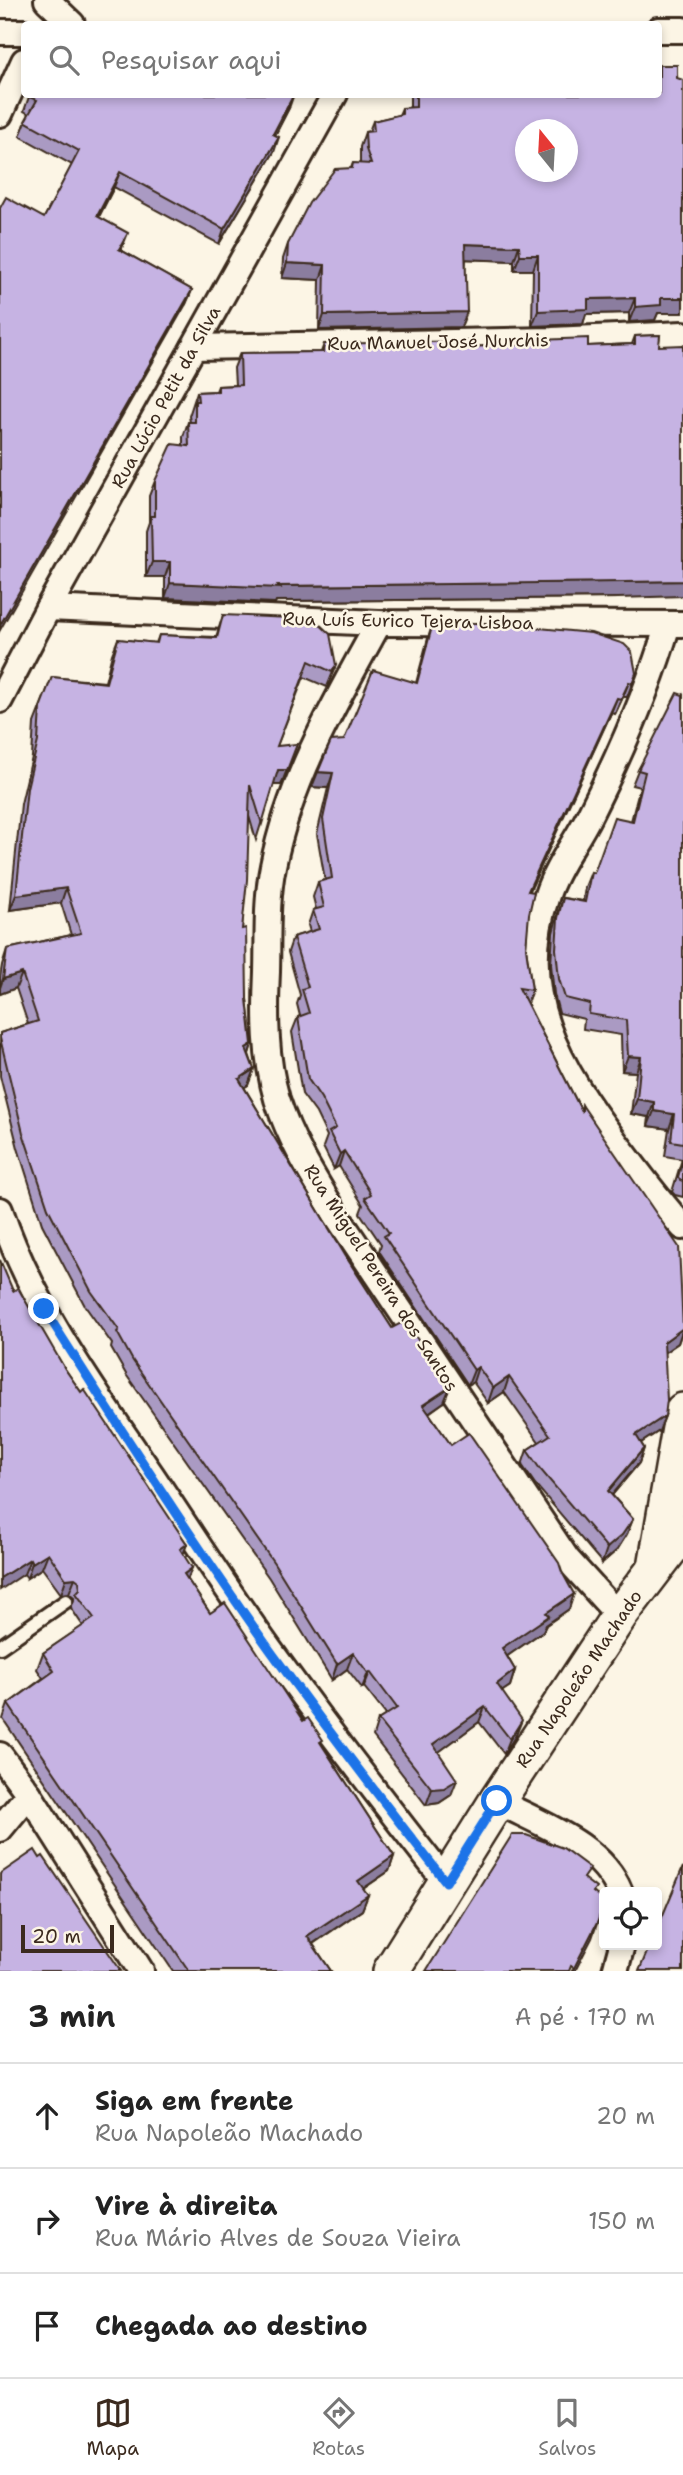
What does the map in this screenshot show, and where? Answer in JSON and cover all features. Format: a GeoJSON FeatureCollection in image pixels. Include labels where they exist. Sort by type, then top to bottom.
{"type":"FeatureCollection","features":[{"type":"Feature","properties":{"kind":"main road"},"geometry":{"type":"LineString","coordinates":[[655,1568],[683,1411]]}},
{"type":"Feature","properties":{"kind":"main road","name":"Rua Napoleão Machado"},"geometry":{"type":"LineString","coordinates":[[391,1971],[497,1801],[619,1616],[683,1532]]}},
{"type":"Feature","properties":{"kind":"street"},"geometry":{"type":"LineString","coordinates":[[47,0],[69,21]]}},
{"type":"Feature","properties":{"kind":"street"},"geometry":{"type":"LineString","coordinates":[[662,30],[683,30]]}},
{"type":"Feature","properties":{"kind":"street"},"geometry":{"type":"LineString","coordinates":[[0,32],[21,32]]}},
{"type":"Feature","properties":{"kind":"street"},"geometry":{"type":"LineString","coordinates":[[0,114],[21,68]]}},
{"type":"Feature","properties":{"kind":"street","name":"Rua Lúcio Petit da Silva"},"geometry":{"type":"LineString","coordinates":[[0,700],[48,608],[333,98]]}},
{"type":"Feature","properties":{"kind":"street","name":"Rua Manuel José Nurchis"},"geometry":{"type":"LineString","coordinates":[[194,347],[552,340],[683,334]]}},
{"type":"Feature","properties":{"kind":"street","name":"Rua Luís Eurico Tejera Lisboa"},"geometry":{"type":"LineString","coordinates":[[48,608],[379,623],[676,624]]}},
{"type":"Feature","properties":{"kind":"street","name":"Rua Miguel Pereira dos Santos"},"geometry":{"type":"LineString","coordinates":[[379,623],[324,724],[301,778],[272,867],[267,963],[267,1042],[277,1099],[311,1175],[335,1213],[567,1559],[619,1616]]}},
{"type":"Feature","properties":{"kind":"street"},"geometry":{"type":"LineString","coordinates":[[676,624],[629,735],[547,893],[539,921],[535,965],[550,1035],[560,1060],[583,1099],[662,1204],[683,1227]]}},
{"type":"Feature","properties":{"kind":"street"},"geometry":{"type":"LineString","coordinates":[[0,1210],[11,1243],[44,1309],[109,1412],[269,1648],[353,1763],[446,1882]]}},
{"type":"Feature","properties":{"kind":"street"},"geometry":{"type":"LineString","coordinates":[[0,1755],[29,1794],[141,1971]]}},
{"type":"Feature","properties":{"kind":"street"},"geometry":{"type":"LineString","coordinates":[[0,1829],[29,1794]]}},
{"type":"Feature","properties":{"kind":"street"},"geometry":{"type":"LineString","coordinates":[[497,1801],[577,1844],[604,1866],[617,1887]]}},
{"type":"Feature","properties":{"kind":"street"},"geometry":{"type":"LineString","coordinates":[[615,1971],[621,1950]]}},
{"type":"Feature","properties":{"kind":"lane"},"geometry":{"type":"LineString","coordinates":[[0,1647],[66,1601]]}},
{"type":"Feature","properties":{"kind":"building"},"geometry":{"type":"Polygon","coordinates":[[[662,65],[677,65],[677,78],[683,80],[683,298],[661,298],[661,305],[635,307],[635,298],[588,299],[588,309],[538,311],[538,255],[520,255],[519,246],[465,244],[467,312],[324,315],[325,265],[287,263],[288,244],[309,203],[335,169],[352,168],[353,163],[371,164],[366,149],[365,132],[374,131],[373,121],[402,114],[402,108],[416,107],[416,98],[662,98],[662,65]]]}},
{"type":"Feature","properties":{"kind":"building"},"geometry":{"type":"Polygon","coordinates":[[[32,98],[292,98],[273,134],[279,137],[224,229],[120,172],[97,216],[128,233],[119,249],[192,290],[0,625],[0,208],[6,197],[44,218],[79,151],[25,121],[37,100],[32,98]]]}},
{"type":"Feature","properties":{"kind":"building"},"geometry":{"type":"Polygon","coordinates":[[[660,335],[659,346],[683,345],[683,581],[278,586],[280,588],[170,583],[170,562],[152,562],[151,516],[155,516],[155,481],[172,444],[189,446],[188,422],[195,422],[197,392],[218,391],[218,386],[241,385],[240,353],[323,352],[324,344],[468,341],[468,347],[538,344],[538,340],[588,338],[588,346],[635,344],[635,336],[660,335]]]}},
{"type":"Feature","properties":{"kind":"building"},"geometry":{"type":"Polygon","coordinates":[[[223,615],[314,619],[330,634],[336,665],[332,672],[309,661],[277,746],[297,744],[287,770],[278,770],[262,824],[250,785],[247,880],[242,929],[246,928],[247,999],[252,1044],[246,1048],[254,1069],[239,1079],[392,1328],[405,1321],[450,1387],[423,1405],[451,1445],[469,1433],[559,1563],[574,1594],[546,1613],[549,1616],[502,1648],[515,1670],[497,1684],[522,1720],[510,1739],[485,1707],[433,1744],[457,1780],[444,1788],[432,1789],[378,1720],[397,1708],[370,1672],[368,1673],[353,1653],[337,1664],[274,1563],[133,1361],[117,1332],[119,1330],[91,1291],[48,1208],[23,1133],[0,1038],[0,1033],[38,1021],[22,973],[3,979],[7,949],[81,933],[66,888],[16,895],[27,788],[38,741],[40,708],[52,677],[106,683],[118,639],[157,643],[159,635],[217,638],[223,615]]]}},
{"type":"Feature","properties":{"kind":"building"},"geometry":{"type":"Polygon","coordinates":[[[433,623],[486,623],[591,633],[624,644],[632,652],[636,673],[621,699],[617,698],[528,891],[534,892],[526,948],[532,990],[519,988],[582,1112],[582,1105],[679,1247],[683,1328],[664,1342],[667,1400],[665,1416],[636,1435],[644,1448],[608,1491],[633,1519],[622,1535],[607,1548],[527,1450],[550,1435],[509,1377],[493,1388],[478,1367],[474,1370],[384,1236],[389,1233],[365,1198],[371,1194],[344,1151],[340,1154],[329,1132],[336,1128],[308,1079],[298,1017],[309,1013],[302,989],[308,987],[293,937],[319,929],[313,910],[324,907],[318,882],[332,878],[323,819],[333,773],[318,772],[331,741],[344,740],[373,670],[417,683],[433,623]]]}},
{"type":"Feature","properties":{"kind":"building"},"geometry":{"type":"Polygon","coordinates":[[[677,693],[683,695],[683,1143],[671,1141],[674,1114],[654,1111],[654,1102],[637,1099],[641,1057],[628,1056],[626,1020],[589,1014],[590,1004],[565,998],[559,979],[556,949],[558,918],[563,898],[585,902],[591,872],[594,873],[614,817],[633,821],[645,772],[638,770],[677,693]]]}},
{"type":"Feature","properties":{"kind":"building"},"geometry":{"type":"Polygon","coordinates":[[[683,1159],[683,1181],[678,1177],[683,1159]]]}},
{"type":"Feature","properties":{"kind":"building"},"geometry":{"type":"Polygon","coordinates":[[[0,1260],[13,1291],[18,1288],[65,1369],[81,1392],[84,1389],[187,1544],[180,1549],[192,1568],[184,1574],[210,1613],[225,1603],[303,1721],[308,1718],[323,1740],[320,1742],[394,1856],[358,1881],[368,1895],[307,1936],[331,1971],[189,1971],[8,1704],[54,1671],[43,1653],[94,1618],[76,1593],[80,1589],[79,1581],[75,1578],[66,1579],[48,1553],[32,1563],[30,1559],[0,1578],[0,1260]]]}},
{"type":"Feature","properties":{"kind":"building"},"geometry":{"type":"Polygon","coordinates":[[[512,1835],[526,1835],[563,1848],[590,1868],[583,1878],[596,1888],[593,1892],[599,1897],[599,1918],[574,1968],[571,1966],[569,1971],[426,1971],[512,1835]]]}},
{"type":"Feature","properties":{"kind":"building"},"geometry":{"type":"Polygon","coordinates":[[[35,1850],[40,1858],[43,1856],[121,1971],[0,1971],[0,1874],[35,1850]]]}},
{"type":"Feature","properties":{"kind":"building"},"geometry":{"type":"Polygon","coordinates":[[[683,1867],[683,1971],[639,1971],[648,1950],[662,1950],[662,1917],[683,1867]]]}},
{"type":"Feature","properties":{"kind":"route"},"geometry":{"type":"LineString","coordinates":[[44,1309],[109,1412],[269,1648],[353,1763],[446,1882],[497,1801]]}}]}
